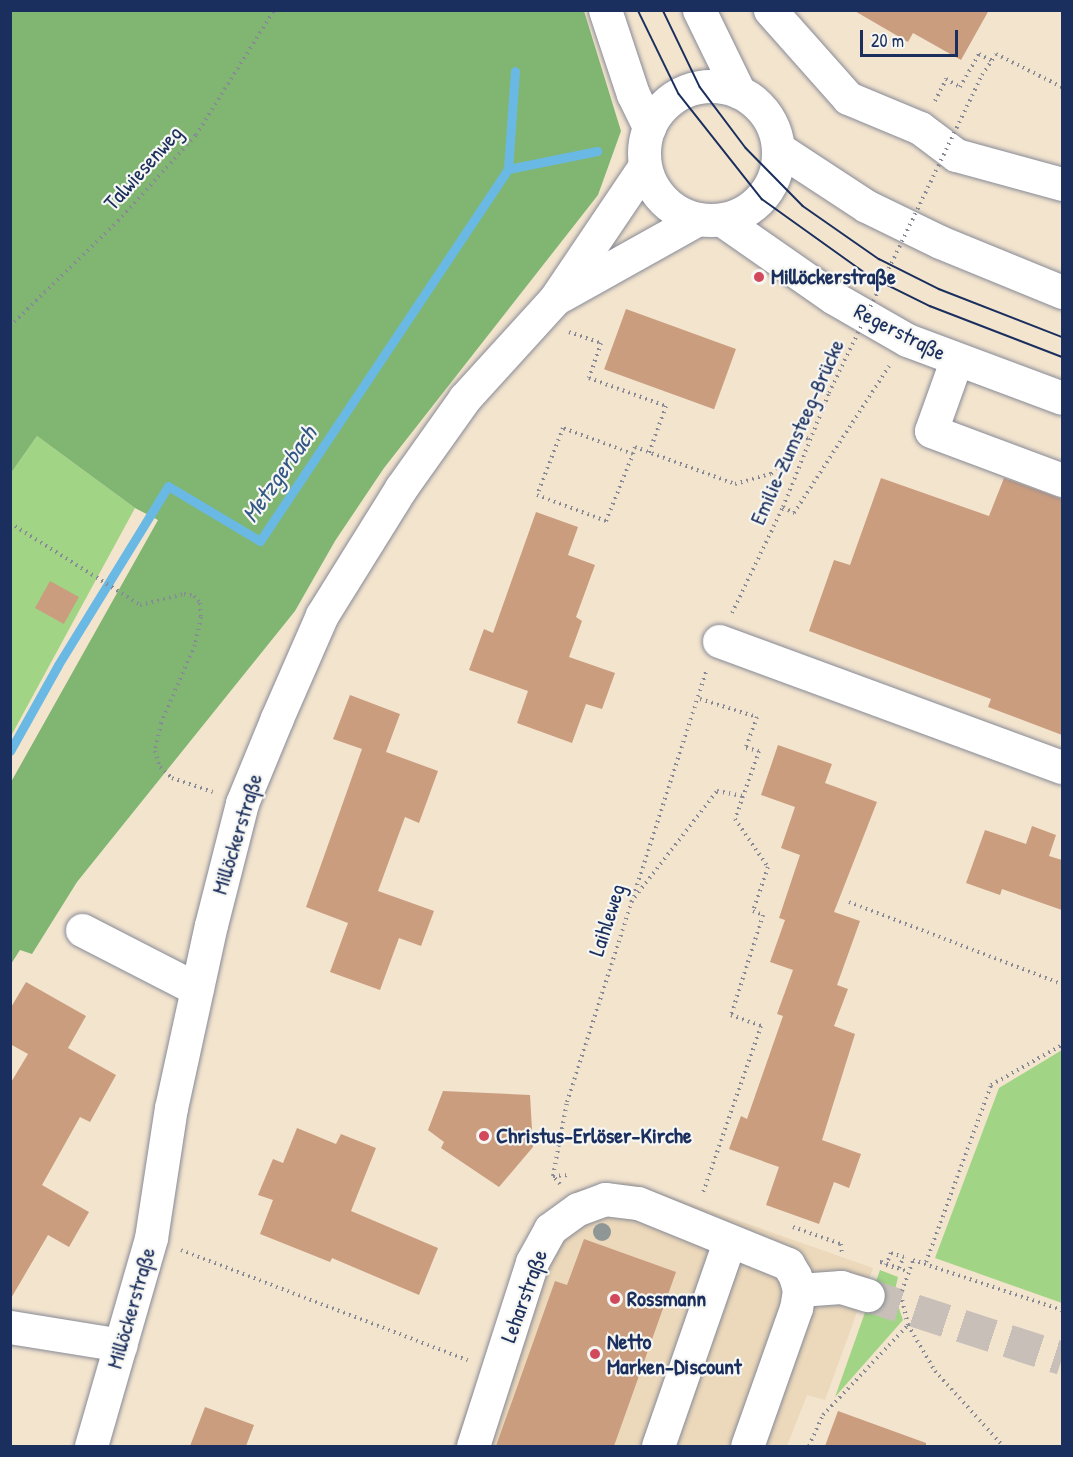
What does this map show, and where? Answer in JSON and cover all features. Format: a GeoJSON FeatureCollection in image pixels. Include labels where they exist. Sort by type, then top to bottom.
{"type":"FeatureCollection","features":[{"type":"Feature","properties":{"kind":"street"},"geometry":{"type":"LineString","coordinates":[[605,10],[633,94],[649,127]]}},
{"type":"Feature","properties":{"kind":"street"},"geometry":{"type":"LineString","coordinates":[[699,10],[739,92]]}},
{"type":"Feature","properties":{"kind":"street"},"geometry":{"type":"LineString","coordinates":[[770,10],[848,98],[920,128],[956,155],[1062,184]]}},
{"type":"Feature","properties":{"kind":"street"},"geometry":{"type":"LineString","coordinates":[[644,166],[649,127],[661,108],[679,94],[700,87],[720,86],[739,92],[767,115],[779,149],[774,179],[762,199],[743,213],[709,220]]}},
{"type":"Feature","properties":{"kind":"street"},"geometry":{"type":"LineString","coordinates":[[779,149],[866,206],[940,242],[1062,292]]}},
{"type":"Feature","properties":{"kind":"street","name":"Regerstraße"},"geometry":{"type":"LineString","coordinates":[[644,166],[660,197],[673,209],[709,220],[834,298],[908,340],[956,361],[1062,398]]}},
{"type":"Feature","properties":{"kind":"street","name":"Millöckerstraße"},"geometry":{"type":"LineString","coordinates":[[91,1446],[151,1238],[171,1108],[242,802],[322,615],[401,488],[465,398],[545,309],[644,166]]}},
{"type":"Feature","properties":{"kind":"street","name":"Millöckerstraße"},"geometry":{"type":"LineString","coordinates":[[545,309],[709,220]]}},
{"type":"Feature","properties":{"kind":"street"},"geometry":{"type":"LineString","coordinates":[[956,361],[931,431],[1062,480]]}},
{"type":"Feature","properties":{"kind":"street"},"geometry":{"type":"LineString","coordinates":[[719,640],[1062,767]]}},
{"type":"Feature","properties":{"kind":"street"},"geometry":{"type":"LineString","coordinates":[[82,930],[197,989]]}},
{"type":"Feature","properties":{"kind":"street","name":"Leharstraße"},"geometry":{"type":"LineString","coordinates":[[473,1446],[532,1262],[550,1230],[578,1209],[605,1199],[638,1203],[729,1242],[788,1263],[799,1290]]}},
{"type":"Feature","properties":{"kind":"street"},"geometry":{"type":"LineString","coordinates":[[658,1446],[729,1242]]}},
{"type":"Feature","properties":{"kind":"street"},"geometry":{"type":"LineString","coordinates":[[747,1446],[799,1290],[841,1287],[868,1294]]}},
{"type":"Feature","properties":{"kind":"street"},"geometry":{"type":"LineString","coordinates":[[10,1327],[121,1345]]}},
{"type":"Feature","properties":{"kind":"path","name":"Talwiesenweg"},"geometry":{"type":"LineString","coordinates":[[10,326],[118,221],[196,135],[274,10]]}},
{"type":"Feature","properties":{"kind":"path"},"geometry":{"type":"LineString","coordinates":[[920,128],[946,79],[960,87],[979,54],[992,61],[996,54],[1062,87]]}},
{"type":"Feature","properties":{"kind":"path","name":"Emilie-Zumsteeg-Brücke"},"geometry":{"type":"LineString","coordinates":[[719,640],[783,507],[829,393],[982,75],[992,61]]}},
{"type":"Feature","properties":{"kind":"path"},"geometry":{"type":"LineString","coordinates":[[545,309],[601,343],[589,378],[666,406],[649,453]]}},
{"type":"Feature","properties":{"kind":"path"},"geometry":{"type":"LineString","coordinates":[[783,507],[794,513],[889,365]]}},
{"type":"Feature","properties":{"kind":"path"},"geometry":{"type":"LineString","coordinates":[[633,454],[563,428],[537,495],[606,521],[633,454],[635,447],[735,484],[771,474],[801,436],[811,440]]}},
{"type":"Feature","properties":{"kind":"path"},"geometry":{"type":"LineString","coordinates":[[10,523],[103,578],[140,605],[184,594],[194,596],[200,603],[201,617],[195,645],[161,723],[155,751],[160,767],[172,778],[242,802]]}},
{"type":"Feature","properties":{"kind":"path","name":"Laihleweg"},"geometry":{"type":"LineString","coordinates":[[578,1209],[554,1176],[567,1102],[627,907],[700,699],[700,686],[719,640]]}},
{"type":"Feature","properties":{"kind":"path"},"geometry":{"type":"LineString","coordinates":[[700,699],[757,717],[746,748],[759,751],[735,819],[768,867],[753,911],[763,915],[730,1015],[761,1026],[702,1197]]}},
{"type":"Feature","properties":{"kind":"path"},"geometry":{"type":"LineString","coordinates":[[627,907],[717,791],[743,796]]}},
{"type":"Feature","properties":{"kind":"path"},"geometry":{"type":"LineString","coordinates":[[849,902],[1062,984]]}},
{"type":"Feature","properties":{"kind":"path"},"geometry":{"type":"LineString","coordinates":[[926,1262],[991,1085],[1062,1045]]}},
{"type":"Feature","properties":{"kind":"path"},"geometry":{"type":"LineString","coordinates":[[151,1238],[497,1371]]}},
{"type":"Feature","properties":{"kind":"path"},"geometry":{"type":"LineString","coordinates":[[881,1262],[890,1265],[899,1268],[904,1257],[891,1253],[888,1259],[886,1265],[907,1272]]}},
{"type":"Feature","properties":{"kind":"path"},"geometry":{"type":"LineString","coordinates":[[1003,1446],[935,1371],[908,1325],[901,1294],[907,1272],[913,1260],[926,1262],[1062,1310]]}},
{"type":"Feature","properties":{"kind":"path"},"geometry":{"type":"LineString","coordinates":[[809,1446],[823,1415],[908,1325]]}},
{"type":"Feature","properties":{"kind":"shaded area"},"geometry":{"type":"Polygon","coordinates":[[[629,1182],[873,1268],[825,1400],[807,1395],[787,1446],[453,1446],[536,1221],[576,1190],[629,1182]]]}},
{"type":"Feature","properties":{"kind":"green space"},"geometry":{"type":"Polygon","coordinates":[[[11,10],[584,11],[621,131],[598,195],[384,468],[335,541],[295,611],[77,882],[32,954],[20,950],[11,964],[11,782],[158,520],[135,508],[37,436],[11,473],[11,10]]]}},
{"type":"Feature","properties":{"kind":"green space"},"geometry":{"type":"Polygon","coordinates":[[[37,436],[135,508],[11,736],[11,473],[37,436]]]}},
{"type":"Feature","properties":{"kind":"green space"},"geometry":{"type":"Polygon","coordinates":[[[1062,1050],[1062,1303],[935,1258],[999,1088],[1062,1050]]]}},
{"type":"Feature","properties":{"kind":"green space"},"geometry":{"type":"Polygon","coordinates":[[[880,1270],[898,1277],[894,1294],[903,1320],[835,1397],[880,1270]]]}},
{"type":"Feature","properties":{"kind":"building"},"geometry":{"type":"Polygon","coordinates":[[[853,10],[989,10],[961,60],[913,33],[908,42],[853,10]]]}},
{"type":"Feature","properties":{"kind":"building"},"geometry":{"type":"Polygon","coordinates":[[[626,309],[736,349],[714,409],[604,369],[626,309]]]}},
{"type":"Feature","properties":{"kind":"building"},"geometry":{"type":"Polygon","coordinates":[[[881,478],[989,516],[1004,478],[1062,499],[1062,735],[988,707],[991,699],[809,631],[834,560],[850,565],[881,478]]]}},
{"type":"Feature","properties":{"kind":"building"},"geometry":{"type":"Polygon","coordinates":[[[536,512],[578,527],[568,555],[595,565],[576,617],[582,621],[569,657],[615,673],[602,709],[586,704],[572,743],[517,723],[528,691],[469,670],[484,629],[493,633],[536,512]]]}},
{"type":"Feature","properties":{"kind":"building"},"geometry":{"type":"Polygon","coordinates":[[[50,581],[79,597],[64,624],[35,608],[50,581]]]}},
{"type":"Feature","properties":{"kind":"building"},"geometry":{"type":"Polygon","coordinates":[[[350,695],[400,714],[386,752],[438,771],[419,823],[405,817],[378,891],[434,911],[421,946],[399,938],[380,990],[330,972],[348,923],[306,907],[362,749],[333,739],[350,695]]]}},
{"type":"Feature","properties":{"kind":"building"},"geometry":{"type":"Polygon","coordinates":[[[778,745],[832,764],[825,783],[877,802],[834,912],[860,921],[837,985],[848,989],[834,1026],[855,1034],[822,1140],[861,1154],[849,1188],[834,1182],[819,1224],[766,1205],[779,1167],[729,1149],[741,1116],[747,1119],[783,1016],[777,1014],[793,970],[770,962],[785,920],[779,918],[800,855],[781,848],[795,807],[761,795],[778,745]]]}},
{"type":"Feature","properties":{"kind":"building"},"geometry":{"type":"Polygon","coordinates":[[[1032,826],[1056,835],[1049,856],[1062,860],[1062,910],[1002,889],[1000,895],[966,883],[985,830],[1026,844],[1032,826]]]}},
{"type":"Feature","properties":{"kind":"building"},"geometry":{"type":"Polygon","coordinates":[[[26,982],[86,1016],[68,1048],[116,1075],[90,1122],[80,1117],[42,1185],[89,1212],[69,1247],[48,1235],[10,1300],[10,1084],[28,1054],[10,1044],[10,1009],[26,982]]]}},
{"type":"Feature","properties":{"kind":"building","name":"Christus-Erlöser-Kirche"},"geometry":{"type":"Polygon","coordinates":[[[443,1091],[530,1095],[533,1147],[499,1187],[441,1148],[444,1142],[428,1130],[443,1091]]]}},
{"type":"Feature","properties":{"kind":"building"},"geometry":{"type":"Polygon","coordinates":[[[297,1128],[336,1144],[341,1134],[376,1148],[351,1211],[438,1248],[419,1295],[332,1258],[330,1262],[260,1234],[273,1200],[258,1195],[273,1159],[283,1163],[297,1128]]]}},
{"type":"Feature","properties":{"kind":"building"},"geometry":{"type":"Polygon","coordinates":[[[584,1239],[676,1272],[614,1446],[496,1446],[555,1281],[567,1285],[584,1239]]]}},
{"type":"Feature","properties":{"kind":"building"},"geometry":{"type":"Polygon","coordinates":[[[205,1407],[254,1425],[246,1446],[190,1446],[205,1407]]]}},
{"type":"Feature","properties":{"kind":"building"},"geometry":{"type":"Polygon","coordinates":[[[838,1411],[926,1443],[926,1446],[825,1446],[838,1411]]]}},
{"type":"Feature","properties":{"kind":"waterway","name":"Metzgerbach"},"geometry":{"type":"LineString","coordinates":[[10,751],[58,665],[168,486],[260,541],[508,169],[515,71]]}},
{"type":"Feature","properties":{"kind":"waterway"},"geometry":{"type":"LineString","coordinates":[[508,169],[597,151]]}},
{"type":"Feature","properties":{"kind":"tunnel"},"geometry":{"type":"LineString","coordinates":[[868,1295],[1062,1358]]}},
{"type":"Feature","properties":{"kind":"tram line"},"geometry":{"type":"LineString","coordinates":[[638,10],[679,94],[762,199],[871,277],[930,306],[1062,357]]}},
{"type":"Feature","properties":{"kind":"tram line"},"geometry":{"type":"LineString","coordinates":[[663,10],[700,87],[746,148],[803,206],[879,259],[939,289],[1062,337]]}},
{"type":"Feature","properties":{"kind":"place","name":"Millöckerstraße"},"geometry":{"type":"Point","coordinates":[759,277]}},
{"type":"Feature","properties":{"kind":"place","name":"Christus-Erlöser-Kirche"},"geometry":{"type":"Point","coordinates":[484,1136]}},
{"type":"Feature","properties":{"kind":"place","name":"Rossmann"},"geometry":{"type":"Point","coordinates":[615,1299]}},
{"type":"Feature","properties":{"kind":"place","name":"Netto Marken-Discount"},"geometry":{"type":"Point","coordinates":[595,1354]}}]}
